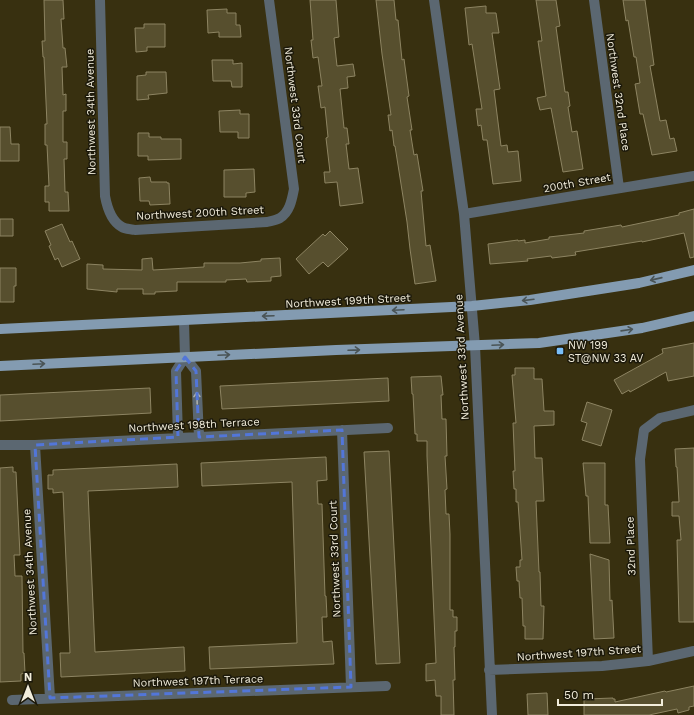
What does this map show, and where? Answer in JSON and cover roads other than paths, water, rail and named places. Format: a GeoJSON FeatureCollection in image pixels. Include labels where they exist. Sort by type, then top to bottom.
{"type":"FeatureCollection","features":[{"type":"Feature","properties":{"kind":"main road","name":"Northwest 199th Street"},"geometry":{"type":"LineString","coordinates":[[0,329],[472,306],[530,300],[639,283],[694,270]]}},
{"type":"Feature","properties":{"kind":"main road"},"geometry":{"type":"LineString","coordinates":[[0,366],[336,350],[539,343],[642,328],[694,316]]}},
{"type":"Feature","properties":{"kind":"street","name":"Northwest 34th Avenue"},"geometry":{"type":"LineString","coordinates":[[100,0],[105,196],[108,210],[115,220]]}},
{"type":"Feature","properties":{"kind":"street","name":"Northwest 33rd Court"},"geometry":{"type":"LineString","coordinates":[[270,0],[294,189],[292,203],[286,212]]}},
{"type":"Feature","properties":{"kind":"street","name":"Northwest 33rd Avenue"},"geometry":{"type":"LineString","coordinates":[[434,0],[464,214],[472,306],[492,715]]}},
{"type":"Feature","properties":{"kind":"street","name":"Northwest 32nd Place"},"geometry":{"type":"LineString","coordinates":[[594,0],[619,188]]}},
{"type":"Feature","properties":{"kind":"street","name":"200th Street"},"geometry":{"type":"LineString","coordinates":[[464,214],[694,176]]}},
{"type":"Feature","properties":{"kind":"street","name":"Northwest 200th Street"},"geometry":{"type":"LineString","coordinates":[[115,220],[122,227],[135,230],[268,222],[280,218],[286,212]]}},
{"type":"Feature","properties":{"kind":"street"},"geometry":{"type":"LineString","coordinates":[[178,437],[176,371],[185,357],[184,320]]}},
{"type":"Feature","properties":{"kind":"street"},"geometry":{"type":"LineString","coordinates":[[185,357],[196,371],[199,436]]}},
{"type":"Feature","properties":{"kind":"street","name":"32nd Place"},"geometry":{"type":"LineString","coordinates":[[648,661],[640,459],[644,430],[660,418],[694,410]]}},
{"type":"Feature","properties":{"kind":"street","name":"Northwest 198th Terrace"},"geometry":{"type":"LineString","coordinates":[[0,446],[388,428]]}},
{"type":"Feature","properties":{"kind":"street","name":"Northwest 33rd Court"},"geometry":{"type":"LineString","coordinates":[[342,430],[351,687]]}},
{"type":"Feature","properties":{"kind":"street","name":"Northwest 34th Avenue"},"geometry":{"type":"LineString","coordinates":[[35,445],[50,698]]}},
{"type":"Feature","properties":{"kind":"street","name":"Northwest 197th Street"},"geometry":{"type":"LineString","coordinates":[[489,670],[602,666],[648,661],[694,651]]}},
{"type":"Feature","properties":{"kind":"street","name":"Northwest 197th Terrace"},"geometry":{"type":"LineString","coordinates":[[12,700],[386,686]]}},
{"type":"Feature","properties":{"kind":"place","name":"NW 199 ST@NW 33 AV"},"geometry":{"type":"Point","coordinates":[560,351]}}]}
